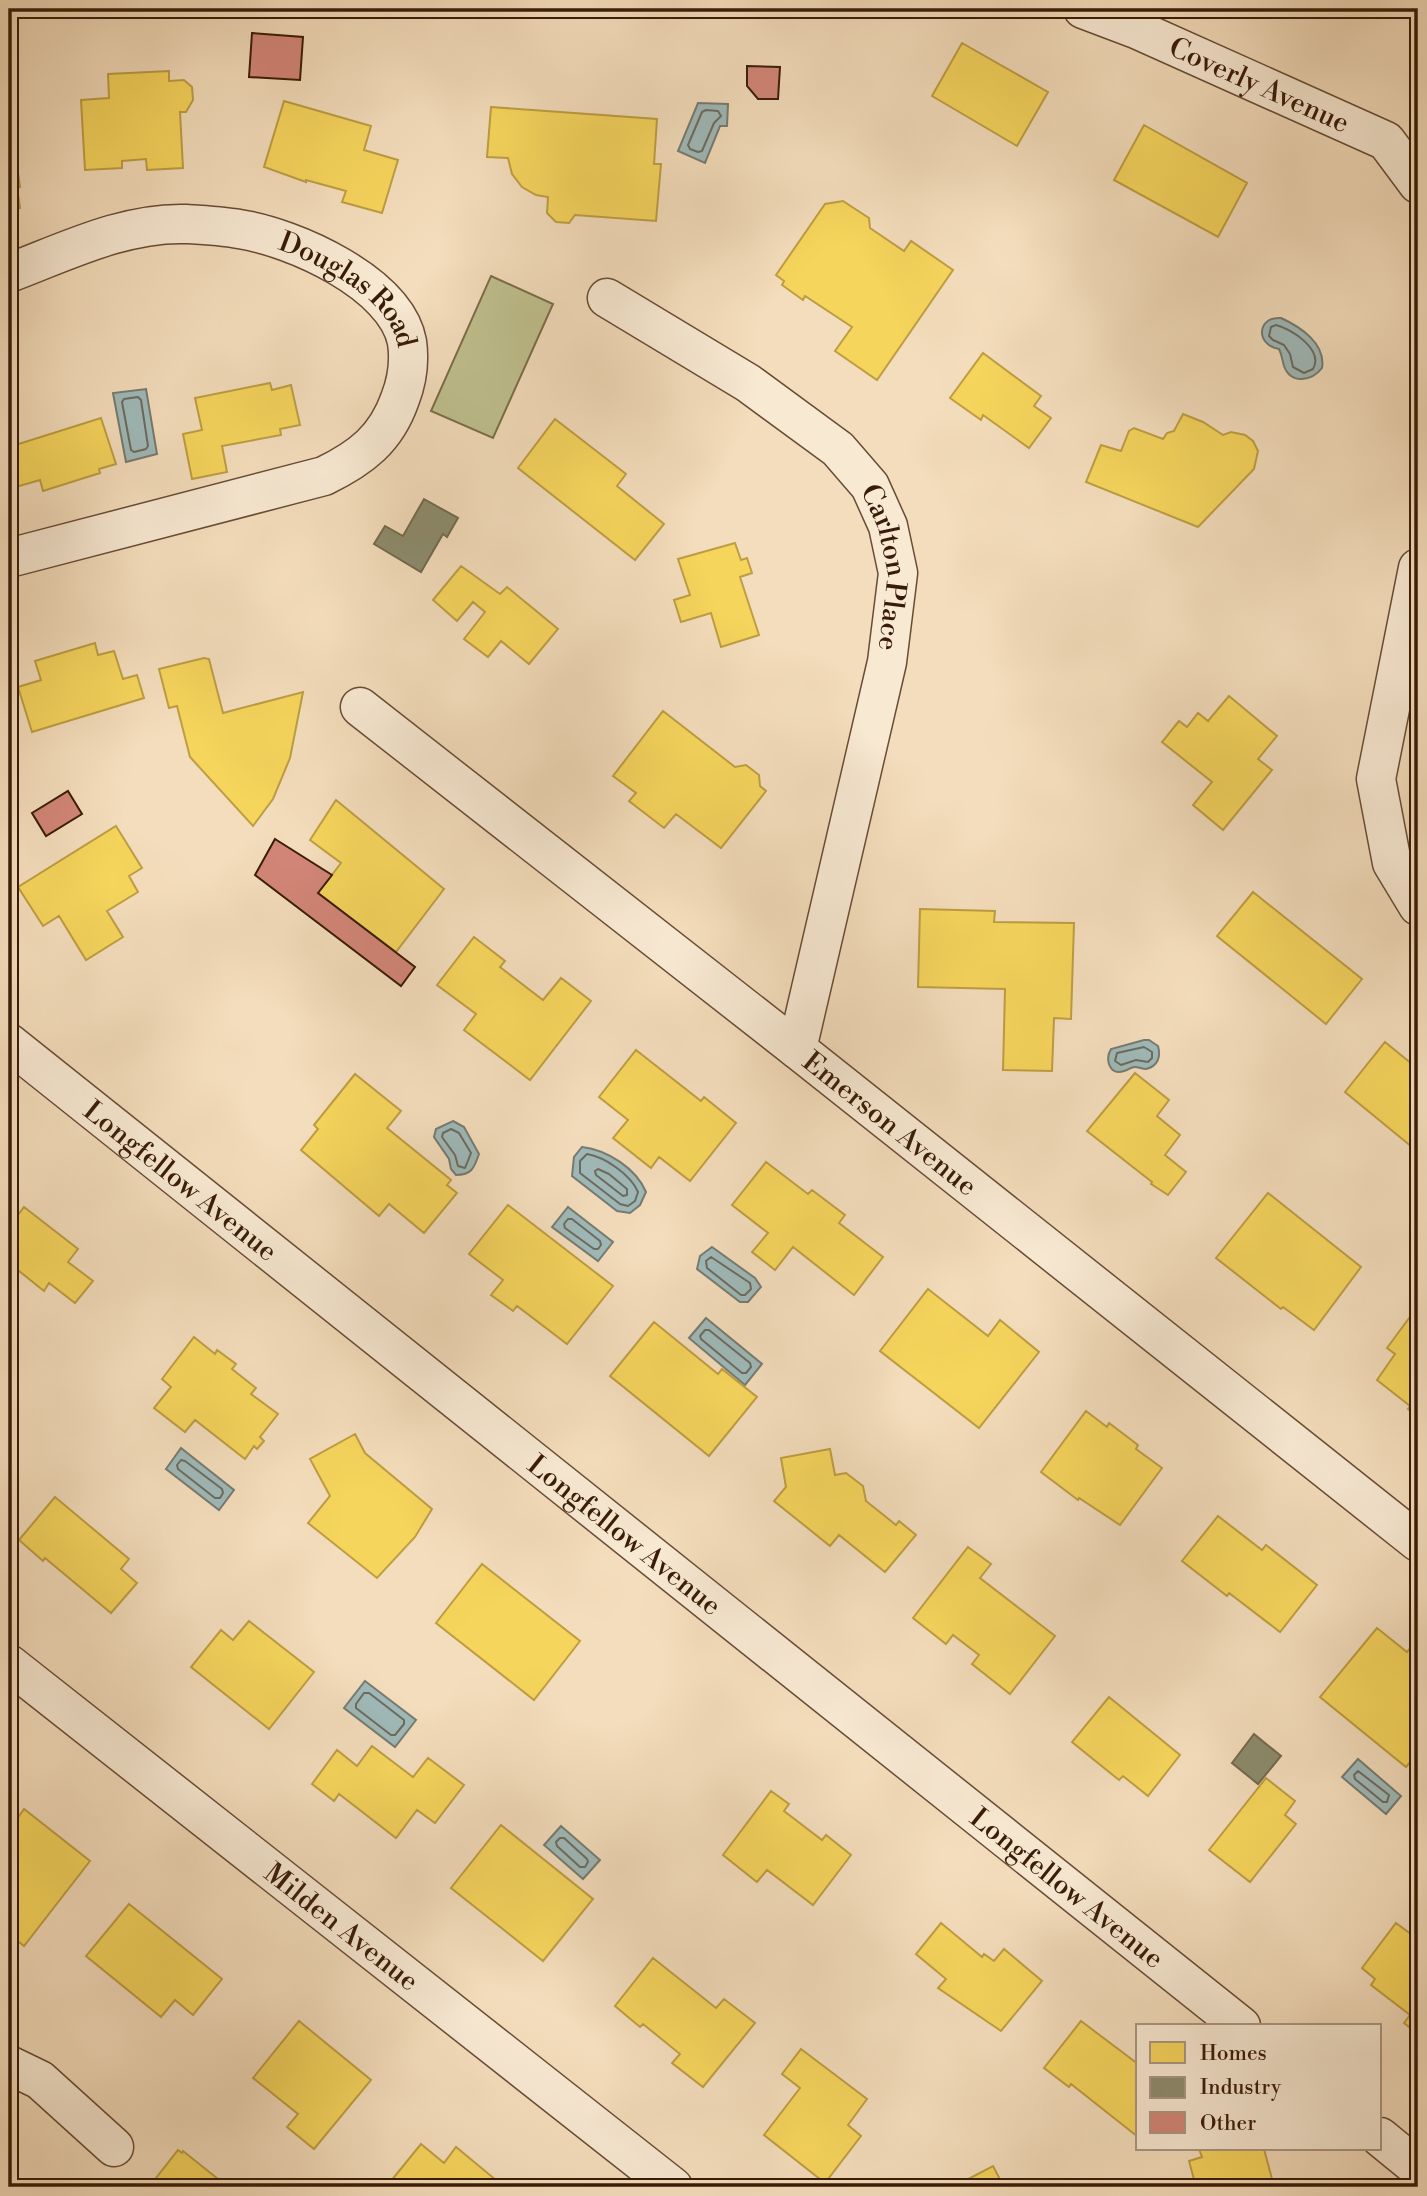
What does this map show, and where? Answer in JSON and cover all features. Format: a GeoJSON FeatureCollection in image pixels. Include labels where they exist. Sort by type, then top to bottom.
{"type":"FeatureCollection","features":[{"type":"Feature","properties":{"kind":"street","name":"Coverly Avenue"},"geometry":{"type":"LineString","coordinates":[[1083,9],[1136,29],[1387,141],[1418,184]]}},
{"type":"Feature","properties":{"kind":"street","name":"Douglas Road"},"geometry":{"type":"LineString","coordinates":[[9,273],[130,229],[184,224],[240,229],[293,244],[343,270],[379,295],[393,311],[407,341],[408,378],[394,417],[373,445],[352,463],[324,475],[9,558]]}},
{"type":"Feature","properties":{"kind":"street","name":"Carlton Place"},"geometry":{"type":"LineString","coordinates":[[607,298],[748,383],[838,449],[870,486],[888,526],[898,573],[887,662],[797,1049]]}},
{"type":"Feature","properties":{"kind":"street"},"geometry":{"type":"LineString","coordinates":[[1418,568],[1376,779],[1392,863],[1418,906]]}},
{"type":"Feature","properties":{"kind":"street","name":"Emerson Avenue"},"geometry":{"type":"LineString","coordinates":[[360,707],[797,1049],[1418,1542]]}},
{"type":"Feature","properties":{"kind":"street","name":"Longfellow Avenue"},"geometry":{"type":"LineString","coordinates":[[9,1043],[1238,2024]]}},
{"type":"Feature","properties":{"kind":"street","name":"Milden Avenue"},"geometry":{"type":"LineString","coordinates":[[9,1664],[673,2187]]}},
{"type":"Feature","properties":{"kind":"street"},"geometry":{"type":"LineString","coordinates":[[9,2065],[40,2080],[114,2147]]}},
{"type":"Feature","properties":{"kind":"street"},"geometry":{"type":"LineString","coordinates":[[1382,2139],[1418,2168]]}},
{"type":"Feature","properties":{"kind":"green space"},"geometry":{"type":"Polygon","coordinates":[[[491,276],[553,304],[493,438],[431,411],[491,276]]]}},
{"type":"Feature","properties":{"kind":"water"},"geometry":{"type":"Polygon","coordinates":[[[698,103],[728,104],[727,126],[720,126],[705,163],[678,151],[698,103]]]}},
{"type":"Feature","properties":{"kind":"water"},"geometry":{"type":"Polygon","coordinates":[[[1281,318],[1304,331],[1320,351],[1322,368],[1313,376],[1302,379],[1291,376],[1284,366],[1279,349],[1271,346],[1263,337],[1263,326],[1267,321],[1281,318]]]}},
{"type":"Feature","properties":{"kind":"water"},"geometry":{"type":"Polygon","coordinates":[[[146,389],[157,454],[126,462],[113,393],[146,389]]]}},
{"type":"Feature","properties":{"kind":"water"},"geometry":{"type":"Polygon","coordinates":[[[1144,1040],[1158,1046],[1159,1057],[1153,1066],[1146,1069],[1133,1067],[1119,1072],[1112,1069],[1109,1062],[1111,1049],[1144,1040]]]}},
{"type":"Feature","properties":{"kind":"water"},"geometry":{"type":"Polygon","coordinates":[[[453,1121],[464,1127],[479,1154],[472,1170],[461,1175],[456,1175],[451,1169],[449,1159],[434,1137],[436,1129],[453,1121]]]}},
{"type":"Feature","properties":{"kind":"water"},"geometry":{"type":"Polygon","coordinates":[[[582,1147],[611,1156],[635,1175],[646,1192],[640,1205],[630,1213],[617,1211],[572,1176],[574,1157],[582,1147]]]}},
{"type":"Feature","properties":{"kind":"water"},"geometry":{"type":"Polygon","coordinates":[[[568,1207],[613,1242],[598,1261],[552,1227],[568,1207]]]}},
{"type":"Feature","properties":{"kind":"water"},"geometry":{"type":"Polygon","coordinates":[[[712,1247],[755,1278],[761,1287],[748,1302],[740,1302],[697,1269],[700,1256],[712,1247]]]}},
{"type":"Feature","properties":{"kind":"water"},"geometry":{"type":"Polygon","coordinates":[[[706,1318],[762,1364],[745,1385],[689,1338],[706,1318]]]}},
{"type":"Feature","properties":{"kind":"water"},"geometry":{"type":"Polygon","coordinates":[[[181,1448],[234,1490],[219,1510],[166,1469],[181,1448]]]}},
{"type":"Feature","properties":{"kind":"water"},"geometry":{"type":"Polygon","coordinates":[[[365,1681],[416,1720],[395,1747],[344,1708],[365,1681]]]}},
{"type":"Feature","properties":{"kind":"water"},"geometry":{"type":"Polygon","coordinates":[[[1358,1759],[1401,1796],[1386,1814],[1342,1777],[1358,1759]]]}},
{"type":"Feature","properties":{"kind":"water"},"geometry":{"type":"Polygon","coordinates":[[[561,1826],[600,1860],[583,1879],[544,1845],[561,1826]]]}},
{"type":"Feature","properties":{"kind":"building: Homes"},"geometry":{"type":"Polygon","coordinates":[[[962,43],[1048,92],[1017,146],[932,96],[962,43]]]}},
{"type":"Feature","properties":{"kind":"building: Homes"},"geometry":{"type":"Polygon","coordinates":[[[169,71],[169,81],[184,80],[192,87],[193,100],[186,112],[180,112],[183,168],[147,170],[146,159],[122,161],[122,168],[85,170],[81,100],[109,98],[108,74],[169,71]]]}},
{"type":"Feature","properties":{"kind":"building: Homes"},"geometry":{"type":"Polygon","coordinates":[[[284,101],[371,126],[364,150],[398,160],[382,213],[342,202],[346,191],[306,182],[264,167],[284,101]]]}},
{"type":"Feature","properties":{"kind":"building: Homes"},"geometry":{"type":"Polygon","coordinates":[[[491,107],[657,119],[654,164],[661,164],[656,221],[575,215],[569,223],[556,222],[547,213],[548,197],[536,195],[522,187],[512,174],[508,158],[487,157],[491,107]]]}},
{"type":"Feature","properties":{"kind":"building: Homes"},"geometry":{"type":"Polygon","coordinates":[[[1144,125],[1247,183],[1218,237],[1114,180],[1144,125]]]}},
{"type":"Feature","properties":{"kind":"building: Homes"},"geometry":{"type":"Polygon","coordinates":[[[9,138],[11,153],[15,152],[20,208],[9,210],[9,138]]]}},
{"type":"Feature","properties":{"kind":"building: Homes"},"geometry":{"type":"Polygon","coordinates":[[[843,201],[869,218],[870,228],[904,251],[911,241],[953,270],[877,380],[835,351],[852,327],[805,296],[803,300],[782,285],[784,281],[776,275],[825,204],[843,201]]]}},
{"type":"Feature","properties":{"kind":"building: Homes"},"geometry":{"type":"Polygon","coordinates":[[[983,353],[1041,396],[1034,406],[1051,418],[1029,448],[983,415],[981,420],[950,398],[983,353]]]}},
{"type":"Feature","properties":{"kind":"building: Homes"},"geometry":{"type":"Polygon","coordinates":[[[270,383],[272,390],[291,385],[300,425],[280,429],[281,435],[222,446],[227,472],[192,479],[183,434],[202,430],[195,398],[270,383]]]}},
{"type":"Feature","properties":{"kind":"building: Homes"},"geometry":{"type":"Polygon","coordinates":[[[1183,414],[1203,422],[1223,435],[1231,432],[1245,435],[1253,441],[1258,451],[1254,469],[1198,527],[1086,482],[1101,445],[1121,451],[1129,431],[1134,428],[1163,439],[1167,433],[1174,431],[1183,414]]]}},
{"type":"Feature","properties":{"kind":"building: Homes"},"geometry":{"type":"Polygon","coordinates":[[[101,418],[116,464],[99,469],[100,473],[43,491],[40,480],[9,489],[9,447],[101,418]]]}},
{"type":"Feature","properties":{"kind":"building: Homes"},"geometry":{"type":"Polygon","coordinates":[[[555,419],[626,474],[617,486],[664,524],[635,560],[518,468],[555,419]]]}},
{"type":"Feature","properties":{"kind":"building: Homes"},"geometry":{"type":"Polygon","coordinates":[[[735,543],[741,560],[747,558],[752,573],[740,577],[759,635],[721,647],[711,613],[681,622],[674,600],[690,595],[678,559],[735,543]]]}},
{"type":"Feature","properties":{"kind":"building: Homes"},"geometry":{"type":"Polygon","coordinates":[[[461,566],[500,594],[507,587],[558,629],[529,664],[501,641],[488,657],[464,639],[485,612],[473,602],[457,621],[433,600],[461,566]]]}},
{"type":"Feature","properties":{"kind":"building: Homes"},"geometry":{"type":"Polygon","coordinates":[[[95,643],[98,655],[114,651],[123,679],[137,675],[144,698],[32,732],[18,687],[41,680],[35,661],[95,643]]]}},
{"type":"Feature","properties":{"kind":"building: Homes"},"geometry":{"type":"Polygon","coordinates":[[[209,659],[223,713],[303,692],[290,758],[273,799],[253,826],[190,757],[177,706],[169,708],[159,669],[209,659]]]}},
{"type":"Feature","properties":{"kind":"building: Homes"},"geometry":{"type":"Polygon","coordinates":[[[1229,696],[1277,736],[1258,759],[1272,770],[1223,830],[1193,805],[1212,782],[1162,742],[1179,721],[1187,727],[1198,713],[1208,721],[1229,696]]]}},
{"type":"Feature","properties":{"kind":"building: Homes"},"geometry":{"type":"Polygon","coordinates":[[[663,711],[735,767],[746,765],[759,775],[760,786],[766,791],[721,848],[676,814],[664,828],[629,801],[636,793],[613,776],[663,711]]]}},
{"type":"Feature","properties":{"kind":"building: Homes"},"geometry":{"type":"Polygon","coordinates":[[[336,800],[444,889],[396,952],[318,893],[341,863],[310,840],[336,800]]]}},
{"type":"Feature","properties":{"kind":"building: Homes"},"geometry":{"type":"Polygon","coordinates":[[[116,826],[142,868],[129,876],[138,892],[107,911],[123,937],[86,960],[59,916],[43,926],[18,887],[116,826]]]}},
{"type":"Feature","properties":{"kind":"building: Homes"},"geometry":{"type":"Polygon","coordinates":[[[1253,892],[1362,979],[1326,1024],[1217,936],[1253,892]]]}},
{"type":"Feature","properties":{"kind":"building: Homes"},"geometry":{"type":"Polygon","coordinates":[[[920,909],[995,911],[994,922],[1074,923],[1071,1019],[1054,1018],[1052,1071],[1003,1070],[1005,989],[918,987],[920,909]]]}},
{"type":"Feature","properties":{"kind":"building: Homes"},"geometry":{"type":"Polygon","coordinates":[[[474,937],[505,961],[500,967],[543,1000],[561,978],[591,1001],[530,1080],[464,1030],[476,1014],[437,985],[474,937]]]}},
{"type":"Feature","properties":{"kind":"building: Homes"},"geometry":{"type":"Polygon","coordinates":[[[1385,1042],[1418,1069],[1414,1075],[1418,1078],[1418,1152],[1345,1092],[1385,1042]]]}},
{"type":"Feature","properties":{"kind":"building: Homes"},"geometry":{"type":"Polygon","coordinates":[[[636,1050],[701,1101],[704,1097],[736,1123],[690,1181],[659,1157],[651,1168],[613,1138],[628,1120],[599,1097],[636,1050]]]}},
{"type":"Feature","properties":{"kind":"building: Homes"},"geometry":{"type":"Polygon","coordinates":[[[1135,1073],[1169,1100],[1157,1116],[1180,1135],[1165,1155],[1186,1172],[1168,1195],[1087,1131],[1135,1073]]]}},
{"type":"Feature","properties":{"kind":"building: Homes"},"geometry":{"type":"Polygon","coordinates":[[[355,1074],[401,1111],[387,1128],[451,1180],[447,1185],[457,1193],[424,1233],[389,1204],[379,1216],[301,1150],[318,1129],[314,1125],[355,1074]]]}},
{"type":"Feature","properties":{"kind":"building: Homes"},"geometry":{"type":"Polygon","coordinates":[[[766,1162],[808,1194],[812,1190],[845,1215],[839,1223],[883,1257],[854,1295],[793,1247],[775,1270],[752,1252],[768,1233],[732,1205],[766,1162]]]}},
{"type":"Feature","properties":{"kind":"building: Homes"},"geometry":{"type":"Polygon","coordinates":[[[1268,1193],[1361,1267],[1314,1330],[1283,1307],[1281,1309],[1216,1258],[1268,1193]]]}},
{"type":"Feature","properties":{"kind":"building: Homes"},"geometry":{"type":"Polygon","coordinates":[[[508,1205],[613,1286],[567,1344],[517,1306],[513,1311],[491,1295],[503,1280],[469,1254],[508,1205]]]}},
{"type":"Feature","properties":{"kind":"building: Homes"},"geometry":{"type":"Polygon","coordinates":[[[24,1207],[78,1249],[68,1262],[93,1281],[75,1303],[49,1283],[44,1291],[9,1263],[9,1227],[24,1207]]]}},
{"type":"Feature","properties":{"kind":"building: Homes"},"geometry":{"type":"Polygon","coordinates":[[[928,1289],[988,1336],[1000,1320],[1039,1352],[979,1428],[880,1351],[928,1289]]]}},
{"type":"Feature","properties":{"kind":"building: Homes"},"geometry":{"type":"Polygon","coordinates":[[[1415,1310],[1418,1312],[1418,1417],[1408,1409],[1410,1406],[1377,1380],[1395,1354],[1387,1348],[1415,1310]]]}},
{"type":"Feature","properties":{"kind":"building: Homes"},"geometry":{"type":"Polygon","coordinates":[[[654,1322],[718,1374],[722,1369],[757,1397],[709,1456],[610,1376],[654,1322]]]}},
{"type":"Feature","properties":{"kind":"building: Homes"},"geometry":{"type":"Polygon","coordinates":[[[194,1337],[215,1354],[217,1350],[236,1364],[232,1369],[256,1388],[251,1394],[278,1414],[260,1437],[264,1441],[257,1449],[254,1446],[245,1459],[195,1420],[185,1432],[154,1408],[171,1387],[162,1379],[194,1337]]]}},
{"type":"Feature","properties":{"kind":"building: Homes"},"geometry":{"type":"Polygon","coordinates":[[[1086,1411],[1107,1427],[1109,1423],[1138,1445],[1136,1449],[1162,1468],[1120,1525],[1079,1498],[1078,1500],[1041,1472],[1086,1411]]]}},
{"type":"Feature","properties":{"kind":"building: Homes"},"geometry":{"type":"Polygon","coordinates":[[[355,1434],[365,1453],[432,1509],[415,1537],[377,1578],[308,1523],[330,1496],[310,1459],[355,1434]]]}},
{"type":"Feature","properties":{"kind":"building: Homes"},"geometry":{"type":"Polygon","coordinates":[[[830,1449],[835,1475],[846,1473],[863,1486],[866,1501],[896,1525],[899,1521],[916,1535],[885,1572],[839,1535],[830,1546],[774,1501],[786,1487],[781,1458],[830,1449]]]}},
{"type":"Feature","properties":{"kind":"building: Homes"},"geometry":{"type":"Polygon","coordinates":[[[55,1497],[129,1559],[121,1569],[137,1583],[111,1613],[19,1540],[55,1497]]]}},
{"type":"Feature","properties":{"kind":"building: Homes"},"geometry":{"type":"Polygon","coordinates":[[[1218,1516],[1262,1550],[1266,1545],[1317,1585],[1280,1632],[1182,1561],[1218,1516]]]}},
{"type":"Feature","properties":{"kind":"building: Homes"},"geometry":{"type":"Polygon","coordinates":[[[968,1547],[991,1564],[980,1578],[1055,1636],[1010,1694],[972,1664],[979,1655],[953,1635],[946,1644],[913,1618],[968,1547]]]}},
{"type":"Feature","properties":{"kind":"building: Homes"},"geometry":{"type":"Polygon","coordinates":[[[482,1564],[580,1641],[534,1700],[436,1623],[482,1564]]]}},
{"type":"Feature","properties":{"kind":"building: Homes"},"geometry":{"type":"Polygon","coordinates":[[[249,1621],[314,1672],[269,1729],[191,1667],[221,1630],[233,1640],[249,1621]]]}},
{"type":"Feature","properties":{"kind":"building: Homes"},"geometry":{"type":"Polygon","coordinates":[[[1377,1628],[1407,1652],[1418,1638],[1418,1753],[1406,1767],[1320,1697],[1377,1628]]]}},
{"type":"Feature","properties":{"kind":"building: Homes"},"geometry":{"type":"Polygon","coordinates":[[[1109,1697],[1180,1755],[1148,1796],[1123,1776],[1119,1780],[1072,1742],[1109,1697]]]}},
{"type":"Feature","properties":{"kind":"building: Homes"},"geometry":{"type":"Polygon","coordinates":[[[372,1746],[413,1777],[428,1758],[464,1785],[435,1823],[417,1810],[396,1838],[339,1794],[334,1801],[312,1784],[337,1750],[357,1766],[372,1746]]]}},
{"type":"Feature","properties":{"kind":"building: Homes"},"geometry":{"type":"Polygon","coordinates":[[[1266,1778],[1295,1801],[1285,1815],[1296,1824],[1250,1882],[1209,1850],[1266,1778]]]}},
{"type":"Feature","properties":{"kind":"building: Homes"},"geometry":{"type":"Polygon","coordinates":[[[771,1791],[789,1804],[784,1811],[822,1840],[826,1835],[851,1855],[813,1905],[767,1870],[757,1882],[723,1855],[771,1791]]]}},
{"type":"Feature","properties":{"kind":"building: Homes"},"geometry":{"type":"Polygon","coordinates":[[[9,1808],[19,1816],[24,1809],[90,1861],[24,1946],[9,1934],[9,1808]]]}},
{"type":"Feature","properties":{"kind":"building: Homes"},"geometry":{"type":"Polygon","coordinates":[[[501,1825],[593,1899],[543,1961],[451,1888],[501,1825]]]}},
{"type":"Feature","properties":{"kind":"building: Homes"},"geometry":{"type":"Polygon","coordinates":[[[129,1904],[222,1979],[193,2015],[175,2000],[161,2017],[86,1956],[129,1904]]]}},
{"type":"Feature","properties":{"kind":"building: Homes"},"geometry":{"type":"Polygon","coordinates":[[[941,1923],[982,1957],[984,1954],[994,1961],[1004,1949],[1042,1981],[1001,2031],[938,1988],[946,1979],[916,1954],[941,1923]]]}},
{"type":"Feature","properties":{"kind":"building: Homes"},"geometry":{"type":"Polygon","coordinates":[[[1396,1923],[1411,1934],[1415,1928],[1418,1931],[1418,2034],[1404,2023],[1410,2015],[1371,1985],[1375,1979],[1362,1968],[1396,1923]]]}},
{"type":"Feature","properties":{"kind":"building: Homes"},"geometry":{"type":"Polygon","coordinates":[[[653,1958],[716,2008],[724,1999],[755,2023],[703,2087],[672,2063],[680,2054],[643,2024],[640,2027],[615,2006],[653,1958]]]}},
{"type":"Feature","properties":{"kind":"building: Homes"},"geometry":{"type":"Polygon","coordinates":[[[299,2021],[371,2080],[314,2149],[287,2127],[298,2114],[253,2078],[299,2021]]]}},
{"type":"Feature","properties":{"kind":"building: Homes"},"geometry":{"type":"Polygon","coordinates":[[[1081,2021],[1136,2062],[1136,2135],[1071,2084],[1069,2087],[1044,2068],[1081,2021]]]}},
{"type":"Feature","properties":{"kind":"building: Homes"},"geometry":{"type":"Polygon","coordinates":[[[801,2049],[867,2099],[848,2125],[861,2136],[825,2183],[764,2135],[800,2088],[782,2074],[801,2049]]]}},
{"type":"Feature","properties":{"kind":"building: Homes"},"geometry":{"type":"Polygon","coordinates":[[[421,2144],[444,2163],[456,2147],[496,2180],[490,2187],[386,2187],[421,2144]]]}},
{"type":"Feature","properties":{"kind":"building: Homes"},"geometry":{"type":"Polygon","coordinates":[[[178,2150],[182,2153],[183,2151],[228,2187],[149,2187],[178,2150]]]}},
{"type":"Feature","properties":{"kind":"building: Homes"},"geometry":{"type":"Polygon","coordinates":[[[1199,2150],[1264,2150],[1272,2179],[1253,2187],[1196,2187],[1189,2161],[1202,2157],[1199,2150]]]}},
{"type":"Feature","properties":{"kind":"building: Homes"},"geometry":{"type":"Polygon","coordinates":[[[993,2166],[1004,2187],[953,2187],[993,2166]]]}},
{"type":"Feature","properties":{"kind":"building: Industry"},"geometry":{"type":"Polygon","coordinates":[[[424,499],[458,518],[447,537],[443,534],[421,572],[374,544],[385,526],[403,536],[424,499]]]}},
{"type":"Feature","properties":{"kind":"building: Industry"},"geometry":{"type":"Polygon","coordinates":[[[1254,1734],[1281,1756],[1258,1784],[1232,1763],[1254,1734]]]}},
{"type":"Feature","properties":{"kind":"building: Other"},"geometry":{"type":"Polygon","coordinates":[[[252,33],[303,37],[300,80],[249,77],[252,33]]]}},
{"type":"Feature","properties":{"kind":"building: Other"},"geometry":{"type":"Polygon","coordinates":[[[747,66],[780,67],[778,99],[758,99],[747,86],[747,66]]]}},
{"type":"Feature","properties":{"kind":"building: Other"},"geometry":{"type":"Polygon","coordinates":[[[68,791],[82,814],[46,836],[32,813],[68,791]]]}},
{"type":"Feature","properties":{"kind":"building: Other"},"geometry":{"type":"Polygon","coordinates":[[[275,839],[332,875],[318,893],[415,967],[401,986],[255,875],[275,839]]]}}]}
